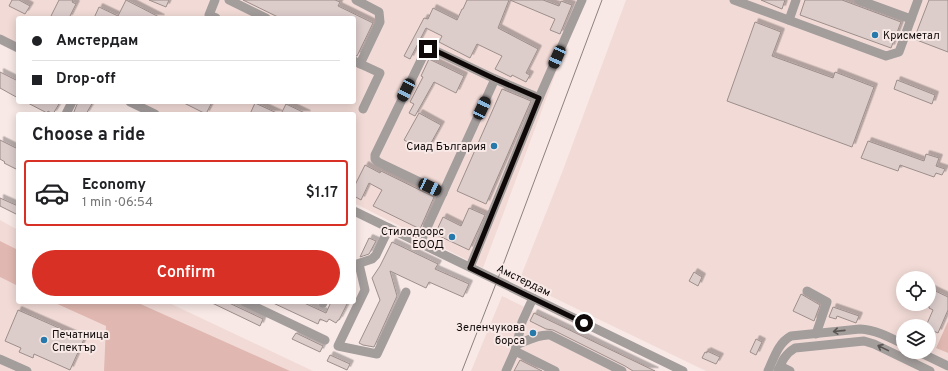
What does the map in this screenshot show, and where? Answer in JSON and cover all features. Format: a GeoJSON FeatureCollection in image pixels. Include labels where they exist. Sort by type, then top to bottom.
{"type":"FeatureCollection","features":[{"type":"Feature","properties":{"kind":"street"},"geometry":{"type":"LineString","coordinates":[[212,16],[209,14],[215,0]]}},
{"type":"Feature","properties":{"kind":"street"},"geometry":{"type":"LineString","coordinates":[[229,0],[262,16]]}},
{"type":"Feature","properties":{"kind":"street"},"geometry":{"type":"LineString","coordinates":[[356,0],[379,12],[380,17],[380,22],[357,62],[380,73],[363,109]]}},
{"type":"Feature","properties":{"kind":"street"},"geometry":{"type":"LineString","coordinates":[[470,268],[539,98],[582,0]]}},
{"type":"Feature","properties":{"kind":"street"},"geometry":{"type":"LineString","coordinates":[[734,0],[886,56],[899,52],[918,0]]}},
{"type":"Feature","properties":{"kind":"street"},"geometry":{"type":"LineString","coordinates":[[789,20],[796,0]]}},
{"type":"Feature","properties":{"kind":"street"},"geometry":{"type":"LineString","coordinates":[[859,0],[911,19]]}},
{"type":"Feature","properties":{"kind":"street"},"geometry":{"type":"LineString","coordinates":[[0,39],[16,47]]}},
{"type":"Feature","properties":{"kind":"street"},"geometry":{"type":"LineString","coordinates":[[443,193],[378,162],[375,159],[375,155],[426,50],[432,49],[539,98]]}},
{"type":"Feature","properties":{"kind":"street"},"geometry":{"type":"LineString","coordinates":[[420,243],[495,79]]}},
{"type":"Feature","properties":{"kind":"street"},"geometry":{"type":"LineString","coordinates":[[134,104],[151,112]]}},
{"type":"Feature","properties":{"kind":"street","name":"Амстердам"},"geometry":{"type":"LineString","coordinates":[[356,212],[683,371]]}},
{"type":"Feature","properties":{"kind":"street"},"geometry":{"type":"LineString","coordinates":[[389,228],[376,255],[372,259],[356,264],[365,290],[338,346],[377,354],[406,292]]}},
{"type":"Feature","properties":{"kind":"street"},"geometry":{"type":"LineString","coordinates":[[807,291],[827,302],[816,334]]}},
{"type":"Feature","properties":{"kind":"street"},"geometry":{"type":"LineString","coordinates":[[506,371],[515,348],[522,322],[533,298]]}},
{"type":"Feature","properties":{"kind":"street"},"geometry":{"type":"LineString","coordinates":[[249,304],[325,340]]}},
{"type":"Feature","properties":{"kind":"street"},"geometry":{"type":"LineString","coordinates":[[768,371],[780,345],[785,339],[791,336],[868,329],[876,331],[896,341]]}},
{"type":"Feature","properties":{"kind":"street"},"geometry":{"type":"LineString","coordinates":[[515,348],[538,336],[550,335],[622,371]]}},
{"type":"Feature","properties":{"kind":"street"},"geometry":{"type":"LineString","coordinates":[[778,371],[784,357],[795,348],[864,341],[874,344],[930,371]]}},
{"type":"Feature","properties":{"kind":"street"},"geometry":{"type":"LineString","coordinates":[[515,348],[555,371]]}},
{"type":"Feature","properties":{"kind":"street"},"geometry":{"type":"LineString","coordinates":[[0,359],[27,371]]}},
{"type":"Feature","properties":{"kind":"street"},"geometry":{"type":"LineString","coordinates":[[934,359],[948,366]]}},
{"type":"Feature","properties":{"kind":"street"},"geometry":{"type":"LineString","coordinates":[[778,371],[784,368],[790,371]]}},
{"type":"Feature","properties":{"kind":"shaded area"},"geometry":{"type":"Polygon","coordinates":[[[0,0],[583,0],[483,268],[356,204],[356,112],[159,112],[141,104],[356,104],[356,16],[16,16],[16,43],[0,36],[0,0]]]}},
{"type":"Feature","properties":{"kind":"shaded area"},"geometry":{"type":"Polygon","coordinates":[[[626,0],[948,0],[948,321],[936,347],[948,353],[948,371],[706,371],[519,281],[563,170],[626,0]]]}},
{"type":"Feature","properties":{"kind":"shaded area"},"geometry":{"type":"Polygon","coordinates":[[[0,220],[16,229],[16,304],[171,304],[313,371],[0,371],[0,220]]]}},
{"type":"Feature","properties":{"kind":"shaded area"},"geometry":{"type":"Polygon","coordinates":[[[0,241],[16,249],[16,285],[0,277],[0,241]]]}},
{"type":"Feature","properties":{"kind":"shaded area","name":"Зеленчукова борса"},"geometry":{"type":"Polygon","coordinates":[[[502,296],[658,371],[471,371],[502,296]]]}},
{"type":"Feature","properties":{"kind":"shaded area"},"geometry":{"type":"Polygon","coordinates":[[[57,304],[140,304],[290,371],[104,371],[106,326],[57,304]]]}},
{"type":"Feature","properties":{"kind":"shaded area"},"geometry":{"type":"Polygon","coordinates":[[[948,321],[948,353],[936,348],[948,321]]]}},
{"type":"Feature","properties":{"kind":"building"},"geometry":{"type":"Polygon","coordinates":[[[12,0],[19,0],[30,6],[25,14],[9,6],[12,0]]]}},
{"type":"Feature","properties":{"kind":"building"},"geometry":{"type":"Polygon","coordinates":[[[59,0],[73,0],[72,2],[76,4],[70,16],[51,16],[59,0]]]}},
{"type":"Feature","properties":{"kind":"building"},"geometry":{"type":"Polygon","coordinates":[[[126,0],[157,16],[118,16],[126,0]]]}},
{"type":"Feature","properties":{"kind":"building"},"geometry":{"type":"Polygon","coordinates":[[[149,0],[169,0],[166,7],[149,0]]]}},
{"type":"Feature","properties":{"kind":"building"},"geometry":{"type":"Polygon","coordinates":[[[243,0],[335,0],[340,2],[338,6],[373,23],[357,56],[356,16],[276,16],[243,0]]]}},
{"type":"Feature","properties":{"kind":"building"},"geometry":{"type":"Polygon","coordinates":[[[467,0],[509,0],[498,28],[538,49],[526,73],[530,75],[526,82],[495,69],[502,56],[477,44],[470,58],[439,42],[442,36],[426,28],[410,59],[404,56],[424,18],[428,19],[433,8],[457,20],[467,0]]]}},
{"type":"Feature","properties":{"kind":"building"},"geometry":{"type":"Polygon","coordinates":[[[510,0],[543,0],[559,6],[561,1],[572,5],[560,34],[550,30],[555,19],[510,0]]]}},
{"type":"Feature","properties":{"kind":"building"},"geometry":{"type":"Polygon","coordinates":[[[761,0],[785,0],[782,9],[761,0]]]}},
{"type":"Feature","properties":{"kind":"building","name":"Крисметал"},"geometry":{"type":"Polygon","coordinates":[[[805,0],[842,0],[901,22],[891,48],[800,15],[805,0]]]}},
{"type":"Feature","properties":{"kind":"building"},"geometry":{"type":"Polygon","coordinates":[[[929,0],[948,0],[948,52],[914,39],[929,0]]]}},
{"type":"Feature","properties":{"kind":"building"},"geometry":{"type":"Polygon","coordinates":[[[99,7],[118,16],[95,16],[99,7]]]}},
{"type":"Feature","properties":{"kind":"building"},"geometry":{"type":"Polygon","coordinates":[[[755,22],[781,32],[772,56],[833,78],[835,72],[874,87],[852,147],[727,101],[755,22]]]}},
{"type":"Feature","properties":{"kind":"building"},"geometry":{"type":"Polygon","coordinates":[[[429,59],[464,76],[456,93],[434,82],[415,116],[409,113],[414,104],[410,102],[423,77],[421,76],[429,59]]]}},
{"type":"Feature","properties":{"kind":"building"},"geometry":{"type":"Polygon","coordinates":[[[0,72],[16,80],[16,97],[0,88],[0,72]]]}},
{"type":"Feature","properties":{"kind":"building"},"geometry":{"type":"Polygon","coordinates":[[[897,80],[935,95],[932,104],[894,89],[897,80]]]}},
{"type":"Feature","properties":{"kind":"building","name":"Сиад България"},"geometry":{"type":"Polygon","coordinates":[[[502,89],[531,101],[486,204],[457,191],[502,89]]]}},
{"type":"Feature","properties":{"kind":"building"},"geometry":{"type":"Polygon","coordinates":[[[30,104],[59,104],[54,112],[45,112],[30,104]]]}},
{"type":"Feature","properties":{"kind":"building"},"geometry":{"type":"Polygon","coordinates":[[[77,104],[92,104],[87,112],[74,112],[77,104]]]}},
{"type":"Feature","properties":{"kind":"building"},"geometry":{"type":"Polygon","coordinates":[[[186,104],[211,104],[207,112],[202,112],[186,104]]]}},
{"type":"Feature","properties":{"kind":"building"},"geometry":{"type":"Polygon","coordinates":[[[255,104],[257,104],[275,112],[251,112],[255,104]]]}},
{"type":"Feature","properties":{"kind":"building"},"geometry":{"type":"Polygon","coordinates":[[[286,104],[303,112],[282,112],[286,104]]]}},
{"type":"Feature","properties":{"kind":"building"},"geometry":{"type":"Polygon","coordinates":[[[419,113],[441,125],[426,152],[404,140],[419,113]]]}},
{"type":"Feature","properties":{"kind":"building"},"geometry":{"type":"Polygon","coordinates":[[[0,140],[16,148],[16,169],[4,163],[5,162],[0,159],[0,140]]]}},
{"type":"Feature","properties":{"kind":"building"},"geometry":{"type":"Polygon","coordinates":[[[868,141],[924,161],[926,154],[939,158],[936,166],[945,169],[942,175],[936,173],[934,177],[900,165],[898,171],[861,158],[868,141]]]}},
{"type":"Feature","properties":{"kind":"building"},"geometry":{"type":"Polygon","coordinates":[[[365,165],[380,173],[381,171],[434,197],[420,229],[373,206],[382,190],[369,183],[361,200],[356,197],[356,183],[365,165]]]}},
{"type":"Feature","properties":{"kind":"building"},"geometry":{"type":"Polygon","coordinates":[[[0,198],[16,205],[16,214],[0,206],[0,198]]]}},
{"type":"Feature","properties":{"kind":"building"},"geometry":{"type":"Polygon","coordinates":[[[469,208],[485,215],[469,250],[435,234],[443,217],[461,226],[469,208]]]}},
{"type":"Feature","properties":{"kind":"building"},"geometry":{"type":"Polygon","coordinates":[[[369,238],[376,241],[369,254],[360,257],[369,238]]]}},
{"type":"Feature","properties":{"kind":"building"},"geometry":{"type":"Polygon","coordinates":[[[392,242],[438,264],[435,269],[469,284],[463,297],[429,282],[426,288],[390,271],[397,296],[374,347],[363,345],[359,343],[380,300],[372,278],[392,242]]]}},
{"type":"Feature","properties":{"kind":"building"},"geometry":{"type":"Polygon","coordinates":[[[694,272],[702,277],[698,286],[689,281],[694,272]]]}},
{"type":"Feature","properties":{"kind":"building"},"geometry":{"type":"Polygon","coordinates":[[[936,291],[948,297],[948,310],[938,333],[936,332],[936,319],[929,319],[933,311],[936,311],[936,291]]]}},
{"type":"Feature","properties":{"kind":"building"},"geometry":{"type":"Polygon","coordinates":[[[801,294],[820,305],[814,321],[793,311],[801,294]]]}},
{"type":"Feature","properties":{"kind":"building"},"geometry":{"type":"Polygon","coordinates":[[[214,304],[231,304],[263,319],[260,326],[214,304]]]}},
{"type":"Feature","properties":{"kind":"building"},"geometry":{"type":"Polygon","coordinates":[[[275,304],[306,304],[326,313],[330,304],[347,304],[336,323],[329,319],[327,322],[320,319],[318,324],[275,304]]]}},
{"type":"Feature","properties":{"kind":"building"},"geometry":{"type":"Polygon","coordinates":[[[833,307],[859,316],[856,323],[837,316],[836,319],[829,317],[833,307]]]}},
{"type":"Feature","properties":{"kind":"building","name":"Печатница Спектър"},"geometry":{"type":"Polygon","coordinates":[[[18,310],[84,339],[70,370],[34,354],[33,358],[19,352],[21,348],[5,341],[18,310]]]}},
{"type":"Feature","properties":{"kind":"building"},"geometry":{"type":"Polygon","coordinates":[[[534,313],[655,371],[633,371],[553,330],[546,329],[530,321],[534,313]]]}},
{"type":"Feature","properties":{"kind":"building"},"geometry":{"type":"Polygon","coordinates":[[[296,333],[323,346],[320,352],[292,339],[296,333]]]}},
{"type":"Feature","properties":{"kind":"building"},"geometry":{"type":"Polygon","coordinates":[[[756,339],[762,342],[756,355],[750,352],[756,339]]]}},
{"type":"Feature","properties":{"kind":"building"},"geometry":{"type":"Polygon","coordinates":[[[707,351],[720,357],[716,364],[702,358],[707,351]]]}},
{"type":"Feature","properties":{"kind":"building"},"geometry":{"type":"Polygon","coordinates":[[[330,355],[350,364],[347,370],[327,361],[330,355]]]}},
{"type":"Feature","properties":{"kind":"building"},"geometry":{"type":"Polygon","coordinates":[[[520,360],[542,371],[514,371],[520,360]]]}},
{"type":"Feature","properties":{"kind":"tram line"},"geometry":{"type":"LineString","coordinates":[[462,371],[602,0]]}},
{"type":"Feature","properties":{"kind":"place","name":"Крисметал"},"geometry":{"type":"Point","coordinates":[875,35]}},
{"type":"Feature","properties":{"kind":"place","name":"Сиад България"},"geometry":{"type":"Point","coordinates":[494,146]}},
{"type":"Feature","properties":{"kind":"place","name":"Стилодоорс ЕООД"},"geometry":{"type":"Point","coordinates":[452,237]}},
{"type":"Feature","properties":{"kind":"place","name":"Зеленчукова борса"},"geometry":{"type":"Point","coordinates":[533,333]}},
{"type":"Feature","properties":{"kind":"place","name":"Печатница Спектър"},"geometry":{"type":"Point","coordinates":[44,340]}},
{"type":"Feature","properties":{"kind":"route"},"geometry":{"type":"LineString","coordinates":[[428,49],[432,49],[539,98],[470,268],[584,323]]}}]}
